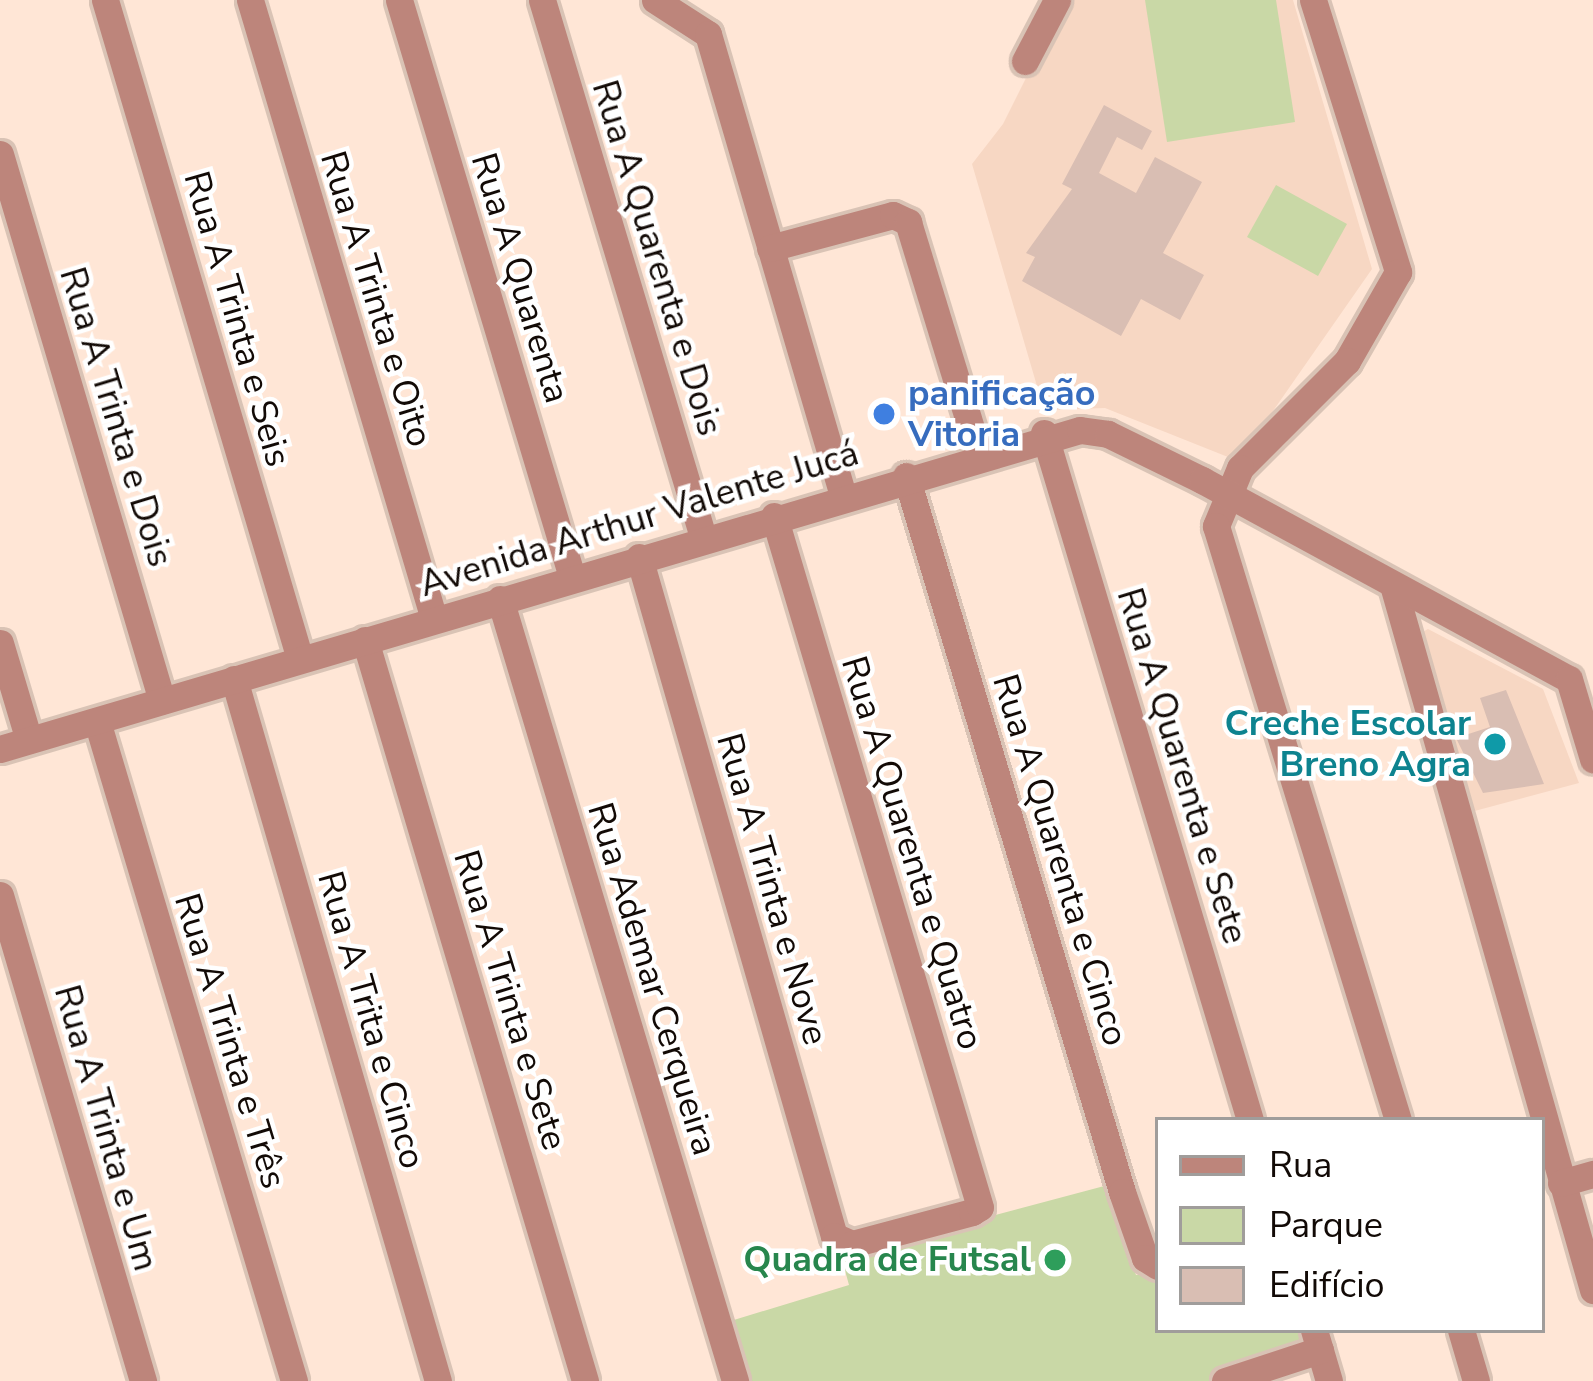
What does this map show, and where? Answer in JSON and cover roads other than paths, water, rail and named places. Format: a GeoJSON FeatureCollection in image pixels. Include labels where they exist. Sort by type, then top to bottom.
{"type":"FeatureCollection","features":[{"type":"Feature","properties":{"kind":"street","name":"Rua A Trinta e Seis"},"geometry":{"type":"LineString","coordinates":[[105,0],[300,659]]}},
{"type":"Feature","properties":{"kind":"street","name":"Rua A Trinta e Oito"},"geometry":{"type":"LineString","coordinates":[[250,0],[434,619]]}},
{"type":"Feature","properties":{"kind":"street","name":"Rua A Quarenta"},"geometry":{"type":"LineString","coordinates":[[399,0],[572,577]]}},
{"type":"Feature","properties":{"kind":"street","name":"Rua A Quarenta e Dois"},"geometry":{"type":"LineString","coordinates":[[542,0],[703,537]]}},
{"type":"Feature","properties":{"kind":"street"},"geometry":{"type":"LineString","coordinates":[[656,0],[708,34],[843,495]]}},
{"type":"Feature","properties":{"kind":"street"},"geometry":{"type":"LineString","coordinates":[[1024,61],[1057,0]]}},
{"type":"Feature","properties":{"kind":"street"},"geometry":{"type":"LineString","coordinates":[[1313,0],[1386,208],[1398,272],[1347,361],[1223,492],[1216,526],[1397,1117]]}},
{"type":"Feature","properties":{"kind":"street","name":"Rua A Trinta e Dois"},"geometry":{"type":"LineString","coordinates":[[0,154],[162,701]]}},
{"type":"Feature","properties":{"kind":"street"},"geometry":{"type":"LineString","coordinates":[[770,248],[893,214],[908,222],[979,454]]}},
{"type":"Feature","properties":{"kind":"street","name":"Avenida Arthur Valente Jucá"},"geometry":{"type":"LineString","coordinates":[[0,748],[1044,433],[1108,434],[1394,585],[1581,675],[1593,759]]}},
{"type":"Feature","properties":{"kind":"street","name":"Rua A Quarenta e Sete"},"geometry":{"type":"LineString","coordinates":[[1044,433],[1249,1117]]}},
{"type":"Feature","properties":{"kind":"street","name":"Rua A Quarenta e Cinco"},"geometry":{"type":"LineString","coordinates":[[906,476],[1154,1264]]}},
{"type":"Feature","properties":{"kind":"street","name":"Rua A Quarenta e Quatro"},"geometry":{"type":"LineString","coordinates":[[774,516],[977,1210],[838,1241]]}},
{"type":"Feature","properties":{"kind":"street","name":"Rua A Trinta e Nove"},"geometry":{"type":"LineString","coordinates":[[639,557],[838,1241]]}},
{"type":"Feature","properties":{"kind":"street"},"geometry":{"type":"LineString","coordinates":[[1394,585],[1537,1117]]}},
{"type":"Feature","properties":{"kind":"street","name":"Rua Ademar Cerqueira"},"geometry":{"type":"LineString","coordinates":[[500,599],[735,1381]]}},
{"type":"Feature","properties":{"kind":"street","name":"Rua A Trinta e Sete"},"geometry":{"type":"LineString","coordinates":[[365,640],[585,1381]]}},
{"type":"Feature","properties":{"kind":"street"},"geometry":{"type":"LineString","coordinates":[[0,643],[29,740]]}},
{"type":"Feature","properties":{"kind":"street","name":"Rua A Trita e Cinco"},"geometry":{"type":"LineString","coordinates":[[234,679],[438,1381]]}},
{"type":"Feature","properties":{"kind":"street","name":"Rua A Trinta e Três"},"geometry":{"type":"LineString","coordinates":[[97,721],[294,1381]]}},
{"type":"Feature","properties":{"kind":"street","name":"Rua A Trinta e Um"},"geometry":{"type":"LineString","coordinates":[[0,895],[143,1381]]}},
{"type":"Feature","properties":{"kind":"street"},"geometry":{"type":"LineString","coordinates":[[1547,1156],[1561,1183],[1593,1290]]}},
{"type":"Feature","properties":{"kind":"street"},"geometry":{"type":"LineString","coordinates":[[1561,1183],[1593,1174]]}},
{"type":"Feature","properties":{"kind":"street"},"geometry":{"type":"LineString","coordinates":[[1462,1333],[1476,1381]]}},
{"type":"Feature","properties":{"kind":"street"},"geometry":{"type":"LineString","coordinates":[[1225,1381],[1317,1340],[1329,1381]]}},
{"type":"Feature","properties":{"kind":"place","name":"panificação Vitoria"},"geometry":{"type":"Point","coordinates":[884,414]}},
{"type":"Feature","properties":{"kind":"place","name":"Creche Escolar Breno Agra"},"geometry":{"type":"Point","coordinates":[1495,744]}},
{"type":"Feature","properties":{"kind":"place","name":"Quadra de Futsal"},"geometry":{"type":"Point","coordinates":[1055,1260]}}]}
